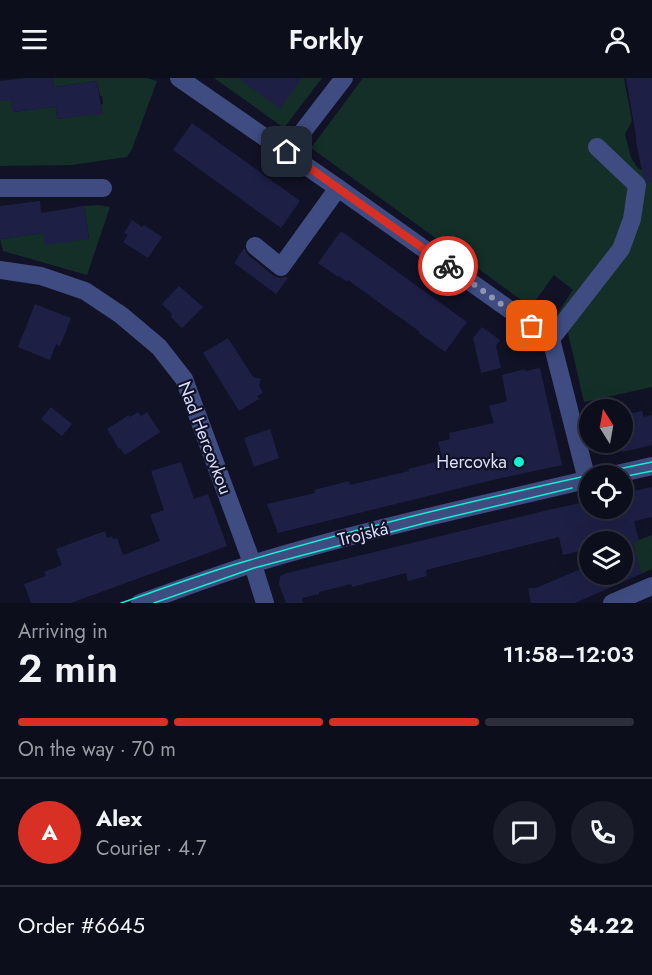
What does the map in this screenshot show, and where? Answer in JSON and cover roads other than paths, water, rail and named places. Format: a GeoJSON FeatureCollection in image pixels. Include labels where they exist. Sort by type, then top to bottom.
{"type":"FeatureCollection","features":[{"type":"Feature","properties":{"kind":"street"},"geometry":{"type":"LineString","coordinates":[[179,78],[551,339],[584,465]]}},
{"type":"Feature","properties":{"kind":"street"},"geometry":{"type":"LineString","coordinates":[[287,152],[344,78]]}},
{"type":"Feature","properties":{"kind":"street"},"geometry":{"type":"LineString","coordinates":[[551,339],[621,249],[632,219],[637,185],[597,147]]}},
{"type":"Feature","properties":{"kind":"street"},"geometry":{"type":"LineString","coordinates":[[0,188],[103,188]]}},
{"type":"Feature","properties":{"kind":"street"},"geometry":{"type":"LineString","coordinates":[[255,246],[281,267],[338,188]]}},
{"type":"Feature","properties":{"kind":"street","name":"Nad Hercovkou"},"geometry":{"type":"LineString","coordinates":[[1,267],[42,276],[85,291],[121,315],[159,347],[183,379],[266,603]]}},
{"type":"Feature","properties":{"kind":"street"},"geometry":{"type":"LineString","coordinates":[[633,470],[652,466]]}},
{"type":"Feature","properties":{"kind":"street","name":"Trojská"},"geometry":{"type":"LineString","coordinates":[[140,603],[252,564],[423,519],[579,482]]}},
{"type":"Feature","properties":{"kind":"street"},"geometry":{"type":"LineString","coordinates":[[612,603],[652,586]]}},
{"type":"Feature","properties":{"kind":"tram line"},"geometry":{"type":"LineString","coordinates":[[121,603],[218,570],[350,532],[500,495],[652,462]]}},
{"type":"Feature","properties":{"kind":"tram line"},"geometry":{"type":"LineString","coordinates":[[633,475],[652,471]]}},
{"type":"Feature","properties":{"kind":"tram line"},"geometry":{"type":"LineString","coordinates":[[154,603],[254,568],[425,523],[572,488]]}},
{"type":"Feature","properties":{"kind":"place","name":"Hercovka"},"geometry":{"type":"Point","coordinates":[519,462]}}]}
